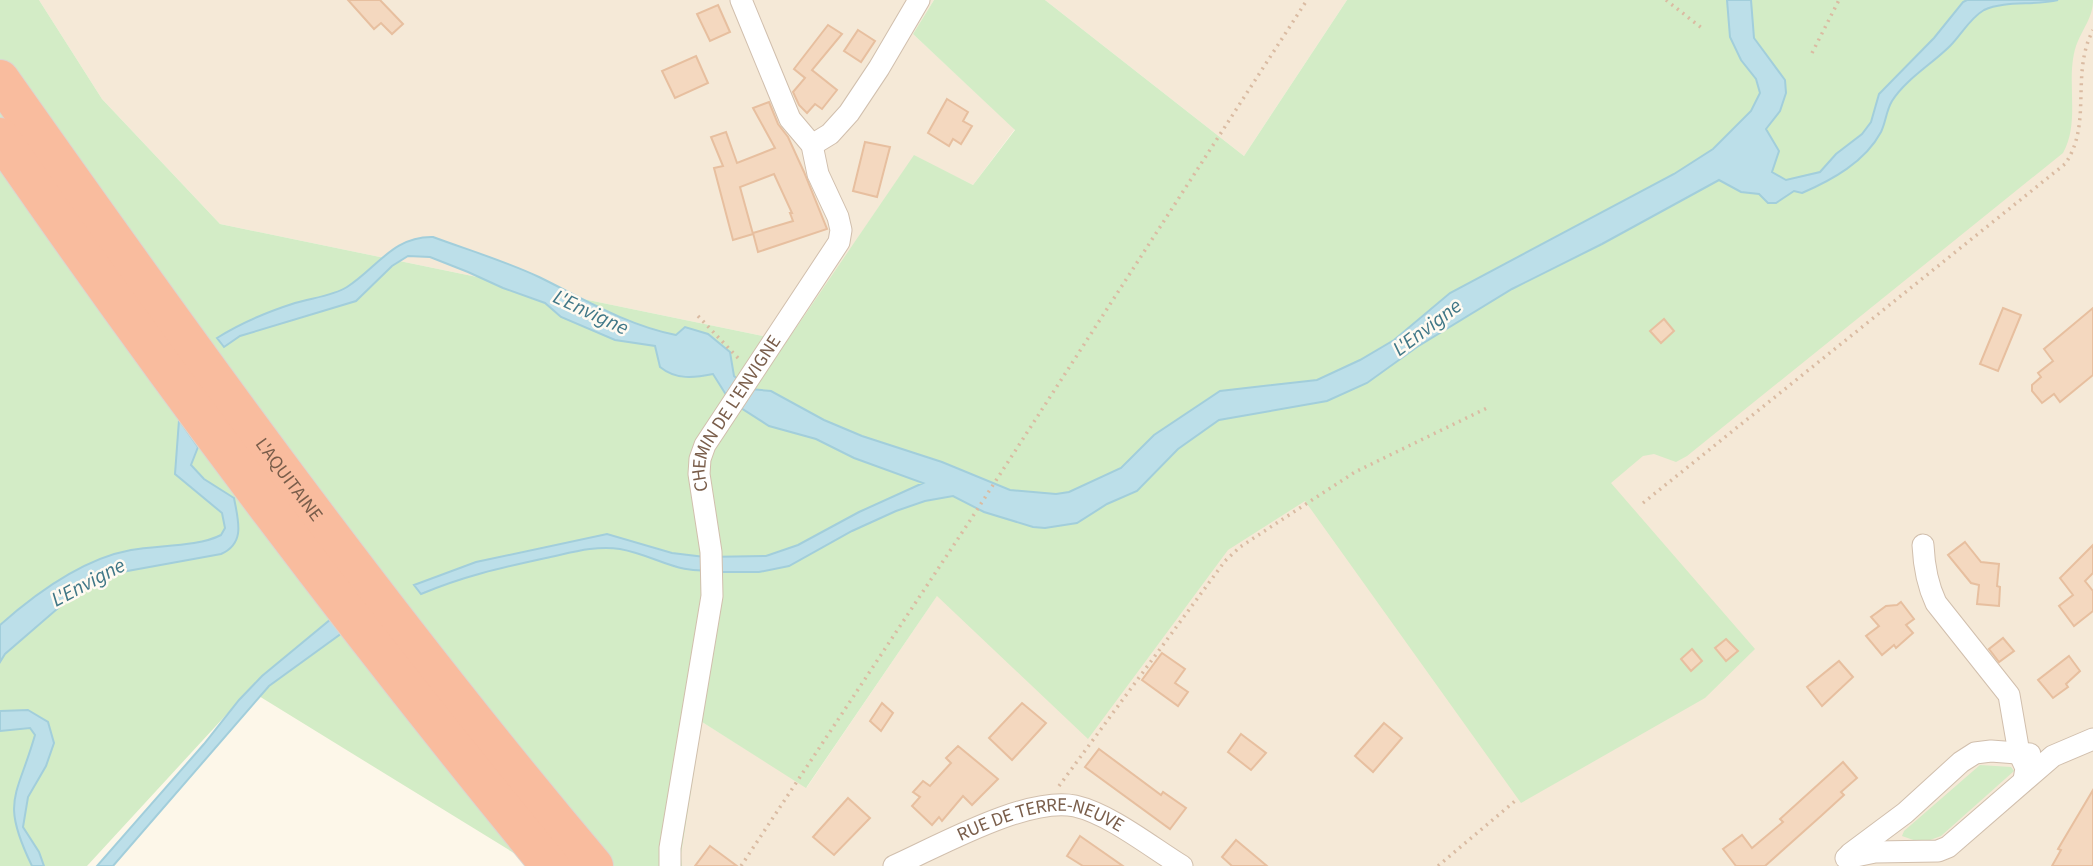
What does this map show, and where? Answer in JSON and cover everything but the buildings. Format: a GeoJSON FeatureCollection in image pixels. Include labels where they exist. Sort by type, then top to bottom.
{"type":"FeatureCollection","features":[{"type":"Feature","properties":{"kind":"highway","name":"L'AQUITAINE"},"geometry":{"type":"LineString","coordinates":[[0,79],[175,324],[350,560],[501,753],[594,866]]}},
{"type":"Feature","properties":{"kind":"highway","name":"L'AQUITAINE"},"geometry":{"type":"LineString","coordinates":[[0,136],[140,334],[326,583],[457,752],[550,866]]}},
{"type":"Feature","properties":{"kind":"street","name":"CHEMIN DE L'ENVIGNE"},"geometry":{"type":"LineString","coordinates":[[670,866],[670,848],[709,615],[712,579],[712,552],[699,474],[700,458],[705,445],[839,242],[841,230],[838,217],[818,174],[812,145],[790,119],[741,0]]}},
{"type":"Feature","properties":{"kind":"street"},"geometry":{"type":"LineString","coordinates":[[812,145],[830,134],[849,113],[919,0]]}},
{"type":"Feature","properties":{"kind":"street"},"geometry":{"type":"LineString","coordinates":[[1923,545],[1924,569],[1936,603],[2009,695],[2019,753],[2026,768],[2024,780]]}},
{"type":"Feature","properties":{"kind":"street"},"geometry":{"type":"LineString","coordinates":[[1840,862],[1875,852],[1897,859],[1948,847],[2053,756],[2093,739]]}},
{"type":"Feature","properties":{"kind":"street"},"geometry":{"type":"LineString","coordinates":[[1840,862],[1905,813],[1961,762],[1975,753],[1991,751],[2053,756]]}},
{"type":"Feature","properties":{"kind":"street","name":"RUE DE TERRE-NEUVE"},"geometry":{"type":"LineString","coordinates":[[894,866],[986,825],[1028,810],[1053,805],[1077,807],[1095,814],[1182,866]]}},
{"type":"Feature","properties":{"kind":"street"},"geometry":{"type":"LineString","coordinates":[[1886,827],[1897,859]]}},
{"type":"Feature","properties":{"kind":"path"},"geometry":{"type":"LineString","coordinates":[[741,866],[973,516],[1307,0]]}},
{"type":"Feature","properties":{"kind":"path"},"geometry":{"type":"LineString","coordinates":[[1666,0],[1703,29]]}},
{"type":"Feature","properties":{"kind":"path"},"geometry":{"type":"LineString","coordinates":[[1812,53],[1839,0]]}},
{"type":"Feature","properties":{"kind":"path"},"geometry":{"type":"LineString","coordinates":[[1643,503],[2065,164],[2075,151],[2080,136],[2082,59],[2093,30]]}},
{"type":"Feature","properties":{"kind":"path"},"geometry":{"type":"LineString","coordinates":[[698,316],[750,377]]}},
{"type":"Feature","properties":{"kind":"path"},"geometry":{"type":"LineString","coordinates":[[1053,805],[1062,781],[1225,561],[1240,547],[1355,472],[1487,408]]}},
{"type":"Feature","properties":{"kind":"path"},"geometry":{"type":"LineString","coordinates":[[1438,866],[1514,800]]}},
{"type":"Feature","properties":{"kind":"shaded area"},"geometry":{"type":"Polygon","coordinates":[[[39,0],[934,0],[913,34],[1015,129],[973,185],[914,156],[787,341],[220,224],[102,99],[39,0]]]}},
{"type":"Feature","properties":{"kind":"shaded area"},"geometry":{"type":"Polygon","coordinates":[[[1045,0],[1347,0],[1244,156],[1045,0]]]}},
{"type":"Feature","properties":{"kind":"shaded area"},"geometry":{"type":"Polygon","coordinates":[[[2093,0],[2093,866],[682,866],[681,855],[702,722],[807,787],[981,531],[2093,0]]]}},
{"type":"Feature","properties":{"kind":"green space"},"geometry":{"type":"Polygon","coordinates":[[[0,0],[39,0],[102,99],[220,224],[787,341],[914,155],[973,185],[1015,130],[913,34],[934,0],[1045,0],[1244,156],[1347,0],[2093,0],[2073,59],[2071,128],[2063,153],[1687,456],[1676,462],[1654,454],[1643,456],[1611,483],[1755,649],[1705,698],[1521,803],[1305,501],[1228,550],[1088,739],[937,596],[806,788],[702,722],[681,855],[682,866],[535,866],[249,690],[87,866],[0,866],[0,0]]]}},
{"type":"Feature","properties":{"kind":"green space"},"geometry":{"type":"Polygon","coordinates":[[[1980,765],[2011,767],[2014,771],[1941,836],[1922,843],[1902,836],[1904,831],[1980,765]]]}},
{"type":"Feature","properties":{"kind":"water","name":"L'Envigne"},"geometry":{"type":"Polygon","coordinates":[[[1727,0],[1751,0],[1754,38],[1785,80],[1786,93],[1780,111],[1766,129],[1779,151],[1772,172],[1786,180],[1820,172],[1836,154],[1862,134],[1871,122],[1879,94],[1934,38],[1963,2],[2058,0],[2001,5],[1979,13],[1950,46],[1898,93],[1890,105],[1881,132],[1866,152],[1847,169],[1825,182],[1802,193],[1794,191],[1776,203],[1768,203],[1759,194],[1741,192],[1719,180],[1602,244],[1512,289],[1417,347],[1367,383],[1327,401],[1219,420],[1178,449],[1137,491],[1107,504],[1077,523],[1033,527],[984,512],[953,496],[925,501],[896,511],[852,531],[789,566],[759,572],[691,570],[633,552],[601,548],[498,569],[421,594],[414,585],[476,562],[607,534],[672,553],[705,557],[766,556],[798,545],[859,512],[923,483],[854,458],[816,439],[769,426],[730,401],[713,374],[685,377],[660,367],[655,346],[615,340],[561,317],[545,303],[430,257],[408,256],[392,266],[356,301],[240,336],[224,347],[217,338],[265,314],[341,290],[396,247],[419,238],[433,237],[526,271],[640,325],[676,335],[685,327],[708,334],[730,352],[734,376],[750,389],[771,391],[824,420],[862,436],[942,462],[1010,490],[1056,494],[1069,492],[1121,468],[1154,435],[1220,391],[1317,380],[1360,360],[1394,340],[1450,293],[1674,174],[1713,149],[1751,111],[1760,93],[1756,79],[1741,60],[1730,37],[1727,0]]]}},
{"type":"Feature","properties":{"kind":"water","name":"L'Envigne"},"geometry":{"type":"Polygon","coordinates":[[[179,420],[198,447],[191,465],[204,479],[234,498],[238,530],[234,544],[221,554],[122,572],[79,590],[5,654],[0,662],[0,625],[29,601],[78,569],[113,554],[201,542],[221,535],[225,528],[222,513],[175,474],[179,420]]]}},
{"type":"Feature","properties":{"kind":"water"},"geometry":{"type":"Polygon","coordinates":[[[331,619],[342,633],[269,686],[113,866],[97,866],[239,700],[262,676],[331,619]]]}},
{"type":"Feature","properties":{"kind":"water"},"geometry":{"type":"Polygon","coordinates":[[[28,710],[48,722],[54,743],[46,766],[28,797],[23,827],[39,852],[44,866],[32,866],[16,827],[14,812],[18,787],[35,735],[30,728],[0,731],[0,711],[28,710]]]}}]}
